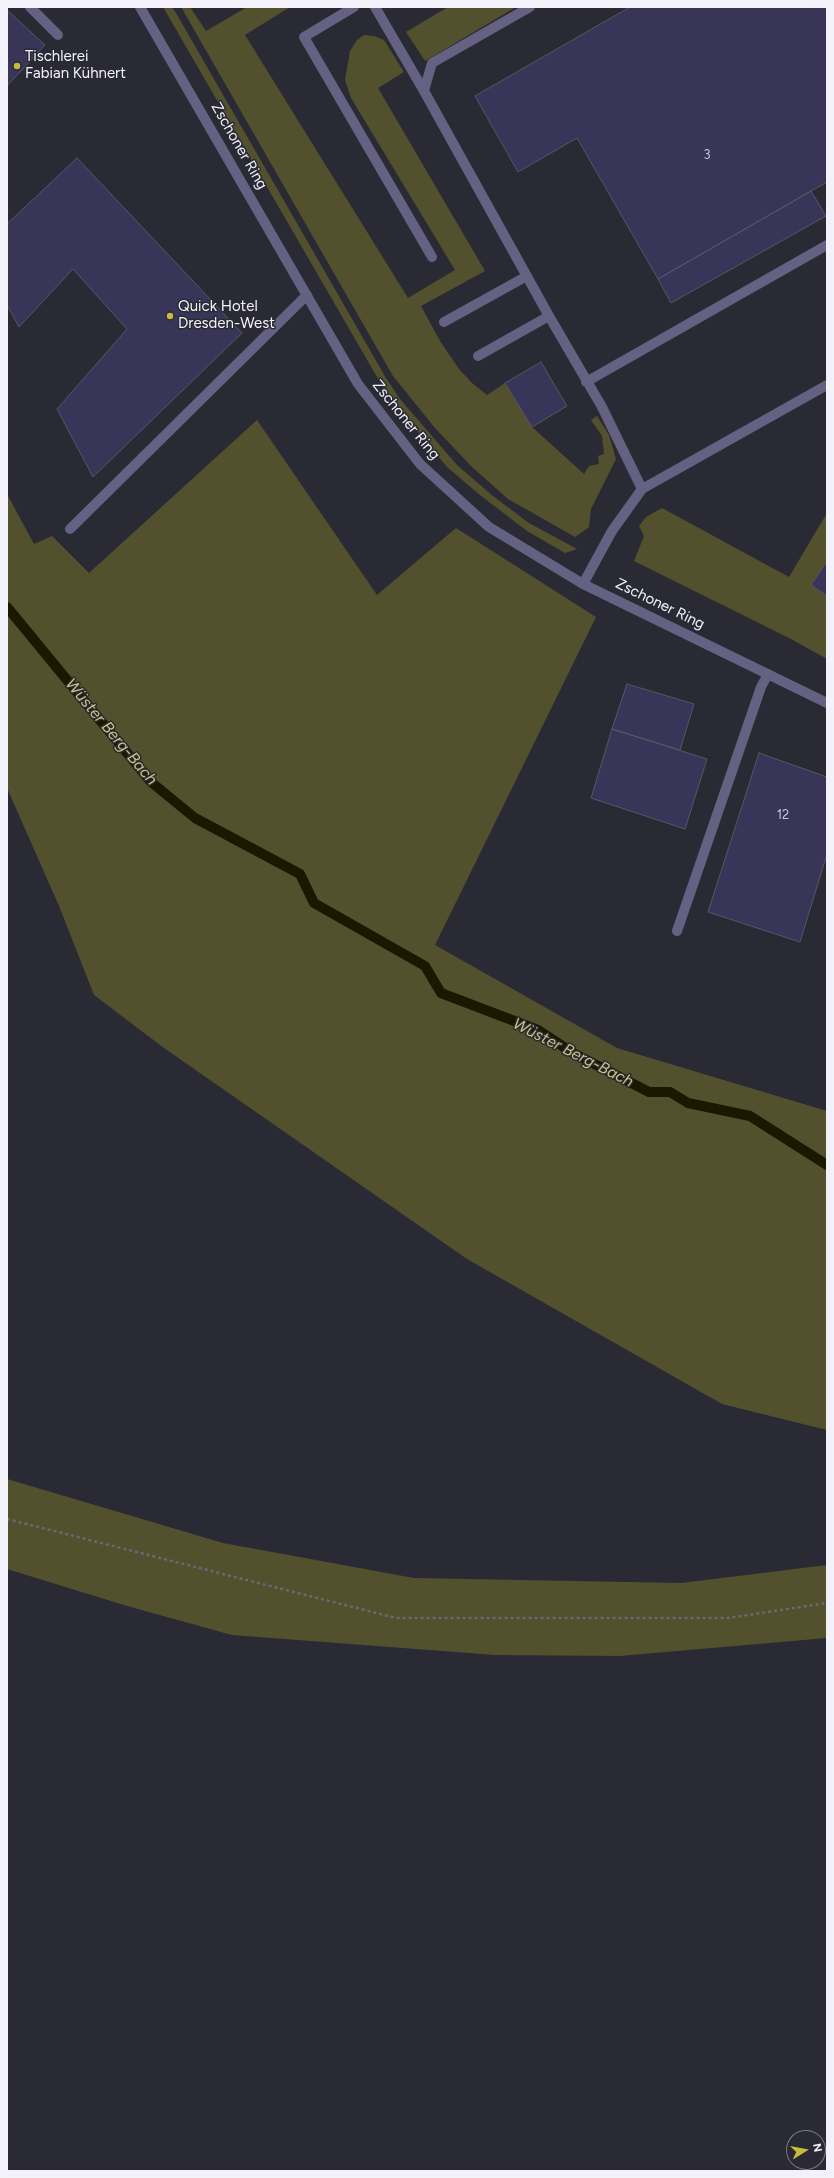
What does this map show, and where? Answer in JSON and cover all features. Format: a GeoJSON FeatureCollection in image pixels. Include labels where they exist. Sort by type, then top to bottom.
{"type":"FeatureCollection","features":[{"type":"Feature","properties":{"kind":"street"},"geometry":{"type":"LineString","coordinates":[[30,7],[58,35]]}},
{"type":"Feature","properties":{"kind":"street","name":"Zschoner Ring"},"geometry":{"type":"LineString","coordinates":[[140,7],[358,384],[420,464],[489,527],[583,584],[827,703]]}},
{"type":"Feature","properties":{"kind":"street"},"geometry":{"type":"LineString","coordinates":[[354,7],[304,37],[432,257]]}},
{"type":"Feature","properties":{"kind":"street"},"geometry":{"type":"LineString","coordinates":[[375,7],[424,91],[586,382],[602,407],[642,489]]}},
{"type":"Feature","properties":{"kind":"street"},"geometry":{"type":"LineString","coordinates":[[424,91],[432,63],[530,7]]}},
{"type":"Feature","properties":{"kind":"street"},"geometry":{"type":"LineString","coordinates":[[586,382],[827,245]]}},
{"type":"Feature","properties":{"kind":"street"},"geometry":{"type":"LineString","coordinates":[[444,322],[526,276]]}},
{"type":"Feature","properties":{"kind":"street"},"geometry":{"type":"LineString","coordinates":[[70,529],[307,295]]}},
{"type":"Feature","properties":{"kind":"street"},"geometry":{"type":"LineString","coordinates":[[478,356],[549,316]]}},
{"type":"Feature","properties":{"kind":"street"},"geometry":{"type":"LineString","coordinates":[[583,584],[612,531],[642,489],[827,385]]}},
{"type":"Feature","properties":{"kind":"street"},"geometry":{"type":"LineString","coordinates":[[677,931],[761,687],[768,674]]}},
{"type":"Feature","properties":{"kind":"path"},"geometry":{"type":"LineString","coordinates":[[7,1519],[396,1618],[728,1618],[827,1603]]}},
{"type":"Feature","properties":{"kind":"shaded area"},"geometry":{"type":"Polygon","coordinates":[[[163,7],[172,7],[176,13],[386,378],[400,399],[457,465],[493,496],[529,523],[577,549],[565,553],[527,531],[480,495],[447,467],[388,396],[163,7]]]}},
{"type":"Feature","properties":{"kind":"shaded area"},"geometry":{"type":"Polygon","coordinates":[[[181,7],[190,7],[206,31],[247,7],[290,7],[245,35],[408,298],[455,270],[351,98],[345,80],[350,51],[357,40],[364,35],[374,36],[384,40],[404,72],[378,88],[485,271],[421,306],[440,341],[459,369],[472,383],[487,395],[505,383],[532,427],[584,474],[589,466],[599,464],[598,456],[604,454],[602,436],[591,420],[597,416],[609,435],[616,459],[591,509],[589,527],[575,537],[508,499],[471,466],[435,428],[393,376],[181,7]]]}},
{"type":"Feature","properties":{"kind":"shaded area"},"geometry":{"type":"Polygon","coordinates":[[[448,7],[516,7],[425,61],[406,32],[448,7]]]}},
{"type":"Feature","properties":{"kind":"shaded area"},"geometry":{"type":"Polygon","coordinates":[[[257,420],[377,595],[456,528],[596,617],[435,945],[617,1048],[827,1111],[827,1430],[722,1404],[467,1259],[164,1048],[94,995],[59,906],[7,788],[7,494],[34,544],[52,536],[89,573],[257,420]]]}},
{"type":"Feature","properties":{"kind":"shaded area"},"geometry":{"type":"Polygon","coordinates":[[[662,508],[789,577],[827,513],[827,659],[791,639],[634,561],[644,536],[639,526],[646,517],[662,508]]]}},
{"type":"Feature","properties":{"kind":"shaded area"},"geometry":{"type":"Polygon","coordinates":[[[7,1479],[223,1543],[414,1578],[681,1583],[827,1565],[827,1638],[620,1656],[495,1655],[232,1635],[127,1606],[7,1569],[7,1479]]]}},
{"type":"Feature","properties":{"kind":"building"},"geometry":{"type":"Polygon","coordinates":[[[630,7],[827,7],[827,182],[658,279],[577,138],[518,172],[475,96],[630,7]]]}},
{"type":"Feature","properties":{"kind":"building","name":"Tischlerei Fabian Kühnert"},"geometry":{"type":"Polygon","coordinates":[[[7,10],[45,45],[7,86],[7,10]]]}},
{"type":"Feature","properties":{"kind":"building","name":"Quick Hotel Dresden-West"},"geometry":{"type":"Polygon","coordinates":[[[77,158],[242,333],[93,477],[57,409],[127,329],[73,269],[19,327],[7,305],[7,224],[77,158]]]}},
{"type":"Feature","properties":{"kind":"building"},"geometry":{"type":"Polygon","coordinates":[[[811,191],[826,216],[671,303],[658,279],[811,191]]]}},
{"type":"Feature","properties":{"kind":"building"},"geometry":{"type":"Polygon","coordinates":[[[541,362],[567,406],[532,427],[505,383],[541,362]]]}},
{"type":"Feature","properties":{"kind":"building"},"geometry":{"type":"Polygon","coordinates":[[[827,561],[827,596],[811,585],[827,561]]]}},
{"type":"Feature","properties":{"kind":"building"},"geometry":{"type":"Polygon","coordinates":[[[627,684],[694,704],[680,750],[612,729],[627,684]]]}},
{"type":"Feature","properties":{"kind":"building"},"geometry":{"type":"Polygon","coordinates":[[[612,729],[707,759],[685,829],[591,798],[612,729]]]}},
{"type":"Feature","properties":{"kind":"building"},"geometry":{"type":"Polygon","coordinates":[[[759,753],[827,777],[827,854],[800,942],[708,912],[759,753]]]}},
{"type":"Feature","properties":{"kind":"waterway","name":"Wüster Berg-Bach"},"geometry":{"type":"LineString","coordinates":[[7,607],[151,782],[195,818],[300,874],[314,903],[425,966],[441,993],[538,1030],[573,1053],[649,1092],[670,1092],[688,1103],[750,1116],[827,1165]]}},
{"type":"Feature","properties":{"kind":"place","name":"Tischlerei Fabian Kühnert"},"geometry":{"type":"Point","coordinates":[17,66]}},
{"type":"Feature","properties":{"kind":"place","name":"Quick Hotel Dresden-West"},"geometry":{"type":"Point","coordinates":[170,316]}}]}
